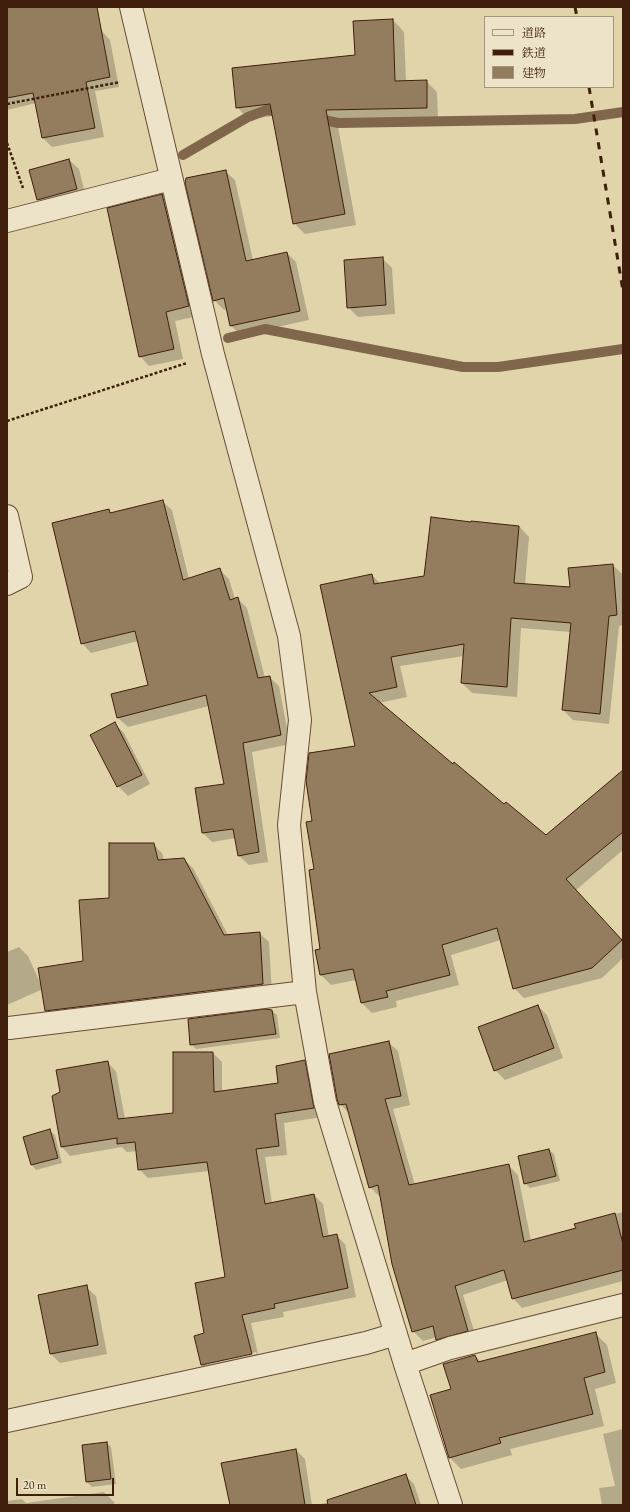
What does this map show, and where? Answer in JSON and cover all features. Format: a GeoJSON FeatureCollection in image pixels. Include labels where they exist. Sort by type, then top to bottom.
{"type":"FeatureCollection","features":[{"type":"Feature","properties":{"kind":"street"},"geometry":{"type":"LineString","coordinates":[[131,7],[213,354],[289,636],[300,720],[289,825],[304,992],[325,1102],[405,1364],[452,1505]]}},
{"type":"Feature","properties":{"kind":"street"},"geometry":{"type":"LineString","coordinates":[[7,221],[171,179]]}},
{"type":"Feature","properties":{"kind":"street"},"geometry":{"type":"LineString","coordinates":[[7,516],[21,577],[7,584]]}},
{"type":"Feature","properties":{"kind":"street"},"geometry":{"type":"LineString","coordinates":[[9,1028],[304,992]]}},
{"type":"Feature","properties":{"kind":"street"},"geometry":{"type":"LineString","coordinates":[[405,1364],[450,1348],[623,1305]]}},
{"type":"Feature","properties":{"kind":"street"},"geometry":{"type":"LineString","coordinates":[[7,1421],[366,1343],[396,1334]]}},
{"type":"Feature","properties":{"kind":"path"},"geometry":{"type":"LineString","coordinates":[[7,104],[148,76]]}},
{"type":"Feature","properties":{"kind":"path"},"geometry":{"type":"LineString","coordinates":[[7,143],[32,215]]}},
{"type":"Feature","properties":{"kind":"path"},"geometry":{"type":"LineString","coordinates":[[7,421],[213,354]]}},
{"type":"Feature","properties":{"kind":"building"},"geometry":{"type":"Polygon","coordinates":[[[7,7],[97,7],[110,77],[86,82],[95,128],[42,138],[33,93],[7,98],[7,7]]]}},
{"type":"Feature","properties":{"kind":"building"},"geometry":{"type":"Polygon","coordinates":[[[393,19],[395,81],[427,80],[427,108],[326,110],[345,214],[293,224],[270,104],[236,108],[232,68],[355,55],[353,21],[393,19]]]}},
{"type":"Feature","properties":{"kind":"building"},"geometry":{"type":"Polygon","coordinates":[[[69,159],[77,189],[37,200],[29,170],[69,159]]]}},
{"type":"Feature","properties":{"kind":"building"},"geometry":{"type":"Polygon","coordinates":[[[226,170],[246,261],[287,252],[300,311],[230,326],[224,298],[213,301],[185,183],[186,178],[226,170]]]}},
{"type":"Feature","properties":{"kind":"building"},"geometry":{"type":"Polygon","coordinates":[[[162,194],[189,306],[166,312],[174,349],[139,357],[107,208],[162,194]]]}},
{"type":"Feature","properties":{"kind":"building"},"geometry":{"type":"Polygon","coordinates":[[[383,257],[386,305],[347,308],[344,260],[383,257]]]}},
{"type":"Feature","properties":{"kind":"building"},"geometry":{"type":"Polygon","coordinates":[[[163,500],[183,580],[220,568],[230,600],[238,597],[258,678],[270,676],[281,735],[243,743],[259,852],[238,856],[233,829],[202,833],[195,788],[224,784],[206,695],[117,718],[111,694],[148,685],[135,631],[81,644],[52,523],[109,509],[110,513],[163,500]]]}},
{"type":"Feature","properties":{"kind":"building"},"geometry":{"type":"Polygon","coordinates":[[[431,517],[519,526],[514,583],[570,587],[568,568],[613,564],[617,615],[609,616],[600,714],[562,710],[571,623],[511,618],[507,687],[461,683],[464,644],[391,657],[397,687],[369,693],[453,764],[454,762],[504,804],[506,802],[546,835],[623,770],[623,832],[566,879],[622,940],[592,968],[513,989],[497,928],[442,945],[450,975],[386,991],[388,997],[361,1003],[353,969],[320,975],[315,950],[320,949],[309,870],[314,869],[306,822],[312,821],[306,781],[309,753],[355,746],[320,585],[372,574],[374,584],[424,576],[431,517]]]}},
{"type":"Feature","properties":{"kind":"building"},"geometry":{"type":"Polygon","coordinates":[[[115,722],[142,775],[117,787],[90,735],[115,722]]]}},
{"type":"Feature","properties":{"kind":"building"},"geometry":{"type":"Polygon","coordinates":[[[109,843],[154,843],[158,860],[184,858],[224,935],[260,932],[263,984],[45,1011],[38,968],[83,961],[79,900],[109,898],[109,843]]]}},
{"type":"Feature","properties":{"kind":"building"},"geometry":{"type":"Polygon","coordinates":[[[538,1005],[554,1048],[494,1071],[478,1027],[538,1005]]]}},
{"type":"Feature","properties":{"kind":"building"},"geometry":{"type":"Polygon","coordinates":[[[265,1009],[272,1010],[276,1034],[190,1045],[188,1019],[265,1009]]]}},
{"type":"Feature","properties":{"kind":"building"},"geometry":{"type":"Polygon","coordinates":[[[389,1041],[401,1096],[385,1099],[409,1185],[509,1164],[524,1242],[576,1228],[574,1224],[615,1213],[623,1244],[623,1270],[512,1299],[504,1270],[455,1286],[468,1331],[436,1340],[433,1326],[412,1332],[392,1264],[378,1185],[369,1188],[346,1104],[339,1105],[337,1099],[329,1054],[389,1041]]]}},
{"type":"Feature","properties":{"kind":"building"},"geometry":{"type":"Polygon","coordinates":[[[173,1052],[213,1052],[214,1092],[278,1083],[276,1066],[305,1060],[314,1108],[275,1114],[279,1146],[256,1149],[265,1204],[314,1194],[323,1237],[337,1234],[348,1288],[274,1304],[275,1308],[242,1315],[252,1354],[201,1365],[194,1336],[204,1333],[195,1283],[225,1277],[207,1162],[138,1170],[135,1142],[117,1144],[117,1138],[61,1147],[52,1096],[60,1092],[56,1070],[108,1061],[118,1119],[173,1113],[173,1052]]]}},
{"type":"Feature","properties":{"kind":"building"},"geometry":{"type":"Polygon","coordinates":[[[50,1129],[58,1158],[31,1165],[23,1137],[50,1129]]]}},
{"type":"Feature","properties":{"kind":"building"},"geometry":{"type":"Polygon","coordinates":[[[549,1149],[556,1176],[524,1184],[518,1156],[549,1149]]]}},
{"type":"Feature","properties":{"kind":"building"},"geometry":{"type":"Polygon","coordinates":[[[87,1285],[98,1345],[50,1354],[38,1295],[87,1285]]]}},
{"type":"Feature","properties":{"kind":"building"},"geometry":{"type":"Polygon","coordinates":[[[596,1332],[605,1372],[584,1378],[593,1414],[499,1438],[501,1443],[449,1458],[430,1395],[451,1389],[443,1364],[475,1355],[478,1362],[596,1332]]]}},
{"type":"Feature","properties":{"kind":"building"},"geometry":{"type":"Polygon","coordinates":[[[107,1442],[111,1479],[86,1482],[82,1445],[107,1442]]]}},
{"type":"Feature","properties":{"kind":"building"},"geometry":{"type":"Polygon","coordinates":[[[296,1449],[305,1505],[230,1505],[221,1463],[296,1449]]]}},
{"type":"Feature","properties":{"kind":"building"},"geometry":{"type":"Polygon","coordinates":[[[406,1474],[416,1505],[328,1505],[327,1500],[406,1474]]]}},
{"type":"Feature","properties":{"kind":"waterway"},"geometry":{"type":"LineString","coordinates":[[183,155],[248,117],[267,110],[284,113]]}},
{"type":"Feature","properties":{"kind":"waterway"},"geometry":{"type":"LineString","coordinates":[[315,118],[338,123],[575,119],[623,112]]}},
{"type":"Feature","properties":{"kind":"waterway"},"geometry":{"type":"LineString","coordinates":[[228,338],[265,329],[463,367],[498,367],[623,349]]}},
{"type":"Feature","properties":{"kind":"railway"},"geometry":{"type":"LineString","coordinates":[[575,7],[577,16]]}},
{"type":"Feature","properties":{"kind":"railway"},"geometry":{"type":"LineString","coordinates":[[589,88],[623,291]]}}]}
